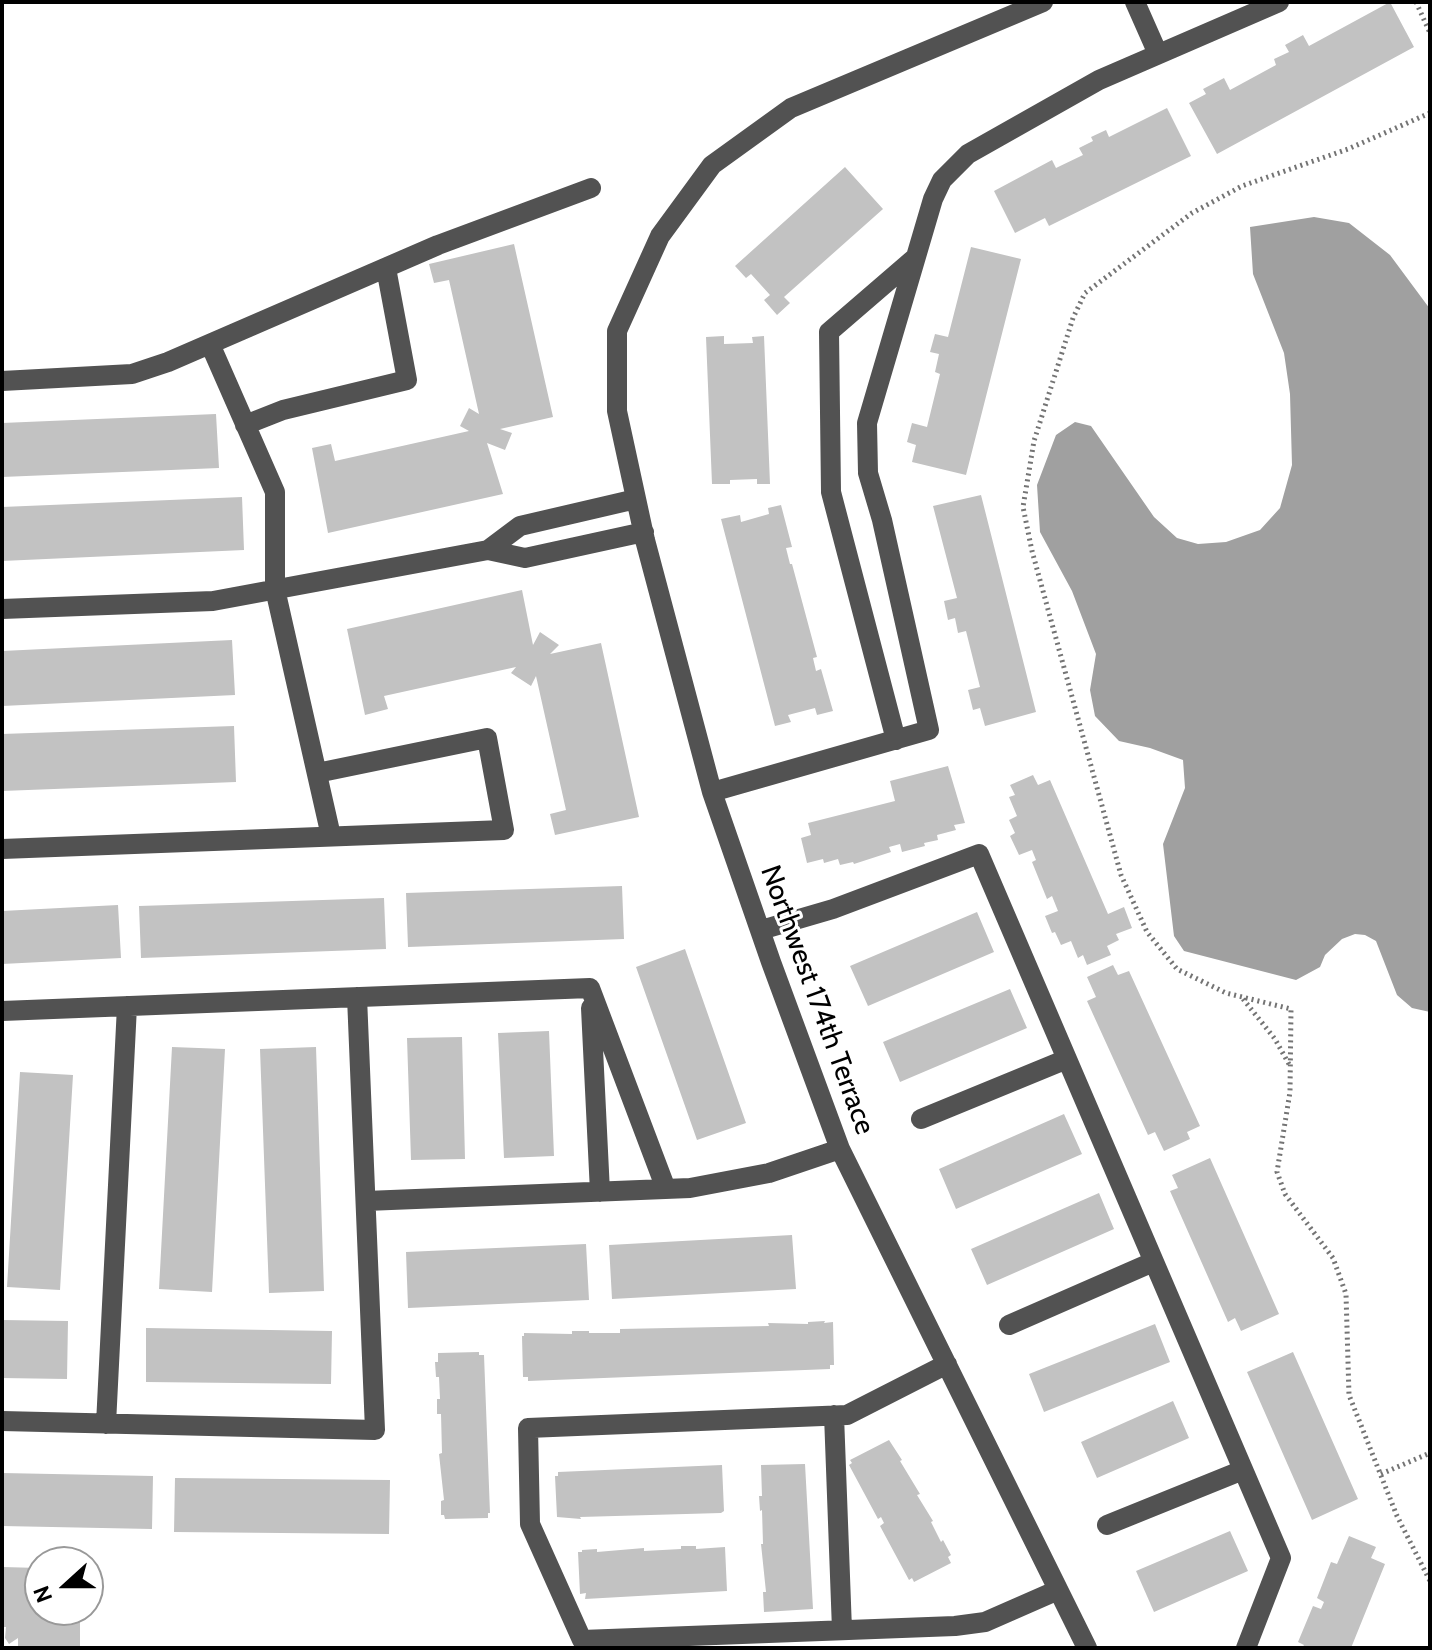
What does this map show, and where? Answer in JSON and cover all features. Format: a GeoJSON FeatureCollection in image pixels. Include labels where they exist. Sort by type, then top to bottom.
{"type":"FeatureCollection","features":[{"type":"Feature","properties":{"kind":"street","name":"Northwest 174th Terrace"},"geometry":{"type":"LineString","coordinates":[[1043,2],[791,108],[712,165],[660,236],[617,331],[617,411],[644,532],[712,792],[840,1149],[1087,1648]]}},
{"type":"Feature","properties":{"kind":"street"},"geometry":{"type":"LineString","coordinates":[[1135,2],[1158,54]]}},
{"type":"Feature","properties":{"kind":"street"},"geometry":{"type":"LineString","coordinates":[[712,792],[929,730],[882,520],[868,473],[867,423],[933,199],[942,180],[968,154],[1099,80],[1279,2]]}},
{"type":"Feature","properties":{"kind":"street"},"geometry":{"type":"LineString","coordinates":[[2,381],[132,374],[210,344],[438,245],[591,188]]}},
{"type":"Feature","properties":{"kind":"street"},"geometry":{"type":"LineString","coordinates":[[896,740],[831,492],[829,332],[916,257]]}},
{"type":"Feature","properties":{"kind":"street"},"geometry":{"type":"LineString","coordinates":[[245,425],[283,410],[407,380],[386,268]]}},
{"type":"Feature","properties":{"kind":"street"},"geometry":{"type":"LineString","coordinates":[[210,344],[275,492],[275,589],[331,836]]}},
{"type":"Feature","properties":{"kind":"street"},"geometry":{"type":"LineString","coordinates":[[488,550],[520,526],[636,499]]}},
{"type":"Feature","properties":{"kind":"street"},"geometry":{"type":"LineString","coordinates":[[2,609],[213,601],[488,550],[525,558],[644,532]]}},
{"type":"Feature","properties":{"kind":"street"},"geometry":{"type":"LineString","coordinates":[[2,849],[504,830],[487,738],[317,773]]}},
{"type":"Feature","properties":{"kind":"street"},"geometry":{"type":"LineString","coordinates":[[761,930],[833,909],[979,854],[1281,1558],[1246,1648]]}},
{"type":"Feature","properties":{"kind":"street"},"geometry":{"type":"LineString","coordinates":[[590,988],[666,1189]]}},
{"type":"Feature","properties":{"kind":"street"},"geometry":{"type":"LineString","coordinates":[[2,1011],[590,988]]}},
{"type":"Feature","properties":{"kind":"street"},"geometry":{"type":"LineString","coordinates":[[590,988],[600,1192]]}},
{"type":"Feature","properties":{"kind":"street"},"geometry":{"type":"LineString","coordinates":[[2,1421],[375,1430],[357,997]]}},
{"type":"Feature","properties":{"kind":"street"},"geometry":{"type":"LineString","coordinates":[[106,1424],[127,1006]]}},
{"type":"Feature","properties":{"kind":"street"},"geometry":{"type":"LineString","coordinates":[[921,1119],[1067,1059]]}},
{"type":"Feature","properties":{"kind":"street"},"geometry":{"type":"LineString","coordinates":[[366,1201],[690,1188],[769,1173],[840,1149]]}},
{"type":"Feature","properties":{"kind":"street"},"geometry":{"type":"LineString","coordinates":[[1009,1325],[1153,1262]]}},
{"type":"Feature","properties":{"kind":"street"},"geometry":{"type":"LineString","coordinates":[[947,1364],[847,1415],[528,1428],[530,1524],[582,1640],[955,1626],[985,1622],[1058,1590]]}},
{"type":"Feature","properties":{"kind":"street"},"geometry":{"type":"LineString","coordinates":[[834,1415],[842,1630]]}},
{"type":"Feature","properties":{"kind":"street"},"geometry":{"type":"LineString","coordinates":[[1107,1525],[1243,1470]]}},
{"type":"Feature","properties":{"kind":"path"},"geometry":{"type":"LineString","coordinates":[[1416,2],[1430,33]]}},
{"type":"Feature","properties":{"kind":"path"},"geometry":{"type":"LineString","coordinates":[[1430,113],[1348,149],[1242,186],[1192,213],[1085,293],[1073,318],[1034,441],[1023,507],[1032,551],[1121,875],[1147,932],[1177,969],[1226,993],[1291,1009],[1290,1092],[1277,1172],[1285,1194],[1333,1258],[1342,1282],[1346,1294],[1349,1395],[1397,1516],[1430,1581]]}},
{"type":"Feature","properties":{"kind":"path"},"geometry":{"type":"LineString","coordinates":[[1242,997],[1275,1039],[1290,1067]]}},
{"type":"Feature","properties":{"kind":"path"},"geometry":{"type":"LineString","coordinates":[[1381,1474],[1430,1453]]}},
{"type":"Feature","properties":{"kind":"shaded area"},"geometry":{"type":"Polygon","coordinates":[[[1314,217],[1349,223],[1390,255],[1430,309],[1430,1012],[1412,1008],[1397,995],[1376,941],[1365,935],[1355,934],[1342,939],[1325,955],[1320,967],[1296,980],[1184,951],[1174,936],[1163,844],[1185,788],[1183,760],[1119,741],[1095,716],[1090,690],[1096,654],[1072,591],[1040,532],[1037,485],[1056,435],[1075,422],[1091,426],[1154,517],[1177,538],[1198,544],[1226,542],[1260,530],[1280,508],[1292,465],[1290,394],[1284,353],[1253,274],[1250,227],[1314,217]]]}},
{"type":"Feature","properties":{"kind":"building"},"geometry":{"type":"Polygon","coordinates":[[[1390,2],[1414,47],[1217,154],[1189,103],[1206,94],[1203,89],[1224,78],[1230,90],[1276,65],[1274,59],[1289,52],[1285,45],[1303,35],[1309,46],[1390,2]]]}},
{"type":"Feature","properties":{"kind":"building"},"geometry":{"type":"Polygon","coordinates":[[[1167,108],[1191,156],[1049,226],[1045,218],[1015,233],[994,191],[1052,160],[1056,168],[1083,155],[1079,148],[1093,141],[1091,137],[1106,130],[1109,137],[1167,108]]]}},
{"type":"Feature","properties":{"kind":"building"},"geometry":{"type":"Polygon","coordinates":[[[845,167],[883,209],[784,297],[790,303],[777,315],[764,300],[770,295],[751,274],[746,278],[735,266],[845,167]]]}},
{"type":"Feature","properties":{"kind":"building"},"geometry":{"type":"Polygon","coordinates":[[[514,244],[553,417],[500,429],[512,433],[505,450],[487,443],[503,494],[328,533],[312,448],[331,444],[335,461],[469,431],[460,426],[469,408],[479,414],[449,280],[434,283],[429,264],[514,244]]]}},
{"type":"Feature","properties":{"kind":"building"},"geometry":{"type":"Polygon","coordinates":[[[971,247],[1021,259],[966,475],[912,462],[916,445],[907,442],[912,423],[927,427],[940,374],[935,372],[939,354],[930,352],[935,334],[948,337],[971,247]]]}},
{"type":"Feature","properties":{"kind":"building"},"geometry":{"type":"Polygon","coordinates":[[[724,336],[724,344],[753,343],[752,337],[764,336],[770,484],[757,484],[757,479],[712,484],[706,337],[724,336]]]}},
{"type":"Feature","properties":{"kind":"building"},"geometry":{"type":"Polygon","coordinates":[[[216,414],[219,468],[2,477],[2,423],[216,414]]]}},
{"type":"Feature","properties":{"kind":"building"},"geometry":{"type":"Polygon","coordinates":[[[981,495],[1036,712],[985,726],[980,708],[973,710],[968,690],[980,687],[966,631],[958,633],[955,618],[948,620],[944,601],[957,598],[933,506],[981,495]]]}},
{"type":"Feature","properties":{"kind":"building"},"geometry":{"type":"Polygon","coordinates":[[[242,497],[244,550],[2,561],[2,507],[242,497]]]}},
{"type":"Feature","properties":{"kind":"building"},"geometry":{"type":"Polygon","coordinates":[[[781,505],[792,547],[786,548],[817,657],[813,658],[816,671],[821,669],[833,711],[817,715],[815,708],[788,715],[791,722],[775,726],[721,519],[740,515],[741,522],[769,514],[768,508],[781,505]]]}},
{"type":"Feature","properties":{"kind":"building"},"geometry":{"type":"Polygon","coordinates":[[[522,590],[533,645],[540,632],[559,645],[550,654],[601,643],[639,817],[555,835],[550,814],[566,810],[536,676],[531,686],[511,673],[516,667],[384,696],[388,709],[365,715],[347,629],[522,590]]]}},
{"type":"Feature","properties":{"kind":"building"},"geometry":{"type":"Polygon","coordinates":[[[232,640],[235,695],[2,706],[2,651],[232,640]]]}},
{"type":"Feature","properties":{"kind":"building"},"geometry":{"type":"Polygon","coordinates":[[[234,726],[236,782],[2,791],[2,734],[234,726]]]}},
{"type":"Feature","properties":{"kind":"building"},"geometry":{"type":"Polygon","coordinates":[[[948,766],[965,823],[954,825],[956,830],[937,835],[938,840],[924,843],[925,846],[902,852],[900,844],[889,847],[891,852],[854,864],[840,865],[838,859],[807,863],[801,838],[811,835],[808,823],[895,801],[890,781],[948,766]]]}},
{"type":"Feature","properties":{"kind":"building"},"geometry":{"type":"Polygon","coordinates":[[[1033,775],[1038,785],[1050,780],[1108,914],[1124,907],[1132,928],[1116,934],[1119,940],[1107,946],[1111,955],[1087,965],[1083,955],[1078,958],[1071,941],[1061,945],[1055,932],[1052,933],[1045,916],[1058,911],[1052,896],[1047,899],[1032,862],[1036,860],[1032,850],[1019,855],[1010,836],[1015,833],[1009,820],[1017,816],[1009,797],[1015,795],[1010,785],[1033,775]]]}},
{"type":"Feature","properties":{"kind":"building"},"geometry":{"type":"Polygon","coordinates":[[[622,886],[624,939],[408,947],[406,893],[622,886]]]}},
{"type":"Feature","properties":{"kind":"building"},"geometry":{"type":"Polygon","coordinates":[[[384,898],[386,949],[141,958],[139,906],[384,898]]]}},
{"type":"Feature","properties":{"kind":"building"},"geometry":{"type":"Polygon","coordinates":[[[118,905],[121,958],[2,964],[2,911],[118,905]]]}},
{"type":"Feature","properties":{"kind":"building"},"geometry":{"type":"Polygon","coordinates":[[[977,912],[994,952],[868,1006],[850,966],[977,912]]]}},
{"type":"Feature","properties":{"kind":"building"},"geometry":{"type":"Polygon","coordinates":[[[685,949],[746,1123],[697,1140],[636,967],[685,949]]]}},
{"type":"Feature","properties":{"kind":"building"},"geometry":{"type":"Polygon","coordinates":[[[1113,965],[1118,975],[1129,971],[1200,1126],[1187,1132],[1190,1139],[1164,1151],[1155,1132],[1148,1135],[1087,1001],[1096,997],[1087,977],[1113,965]]]}},
{"type":"Feature","properties":{"kind":"building"},"geometry":{"type":"Polygon","coordinates":[[[1010,989],[1027,1028],[900,1082],[883,1042],[1010,989]]]}},
{"type":"Feature","properties":{"kind":"building"},"geometry":{"type":"Polygon","coordinates":[[[549,1031],[554,1156],[504,1158],[498,1033],[549,1031]]]}},
{"type":"Feature","properties":{"kind":"building"},"geometry":{"type":"Polygon","coordinates":[[[462,1037],[465,1159],[411,1160],[407,1038],[462,1037]]]}},
{"type":"Feature","properties":{"kind":"building"},"geometry":{"type":"Polygon","coordinates":[[[172,1047],[225,1049],[212,1292],[159,1289],[172,1047]]]}},
{"type":"Feature","properties":{"kind":"building"},"geometry":{"type":"Polygon","coordinates":[[[316,1047],[324,1291],[269,1293],[260,1049],[316,1047]]]}},
{"type":"Feature","properties":{"kind":"building"},"geometry":{"type":"Polygon","coordinates":[[[20,1072],[73,1075],[60,1290],[7,1287],[20,1072]]]}},
{"type":"Feature","properties":{"kind":"building"},"geometry":{"type":"Polygon","coordinates":[[[1064,1114],[1082,1154],[956,1209],[939,1169],[1064,1114]]]}},
{"type":"Feature","properties":{"kind":"building"},"geometry":{"type":"Polygon","coordinates":[[[1210,1158],[1279,1314],[1241,1331],[1235,1318],[1228,1322],[1170,1191],[1178,1188],[1172,1175],[1210,1158]]]}},
{"type":"Feature","properties":{"kind":"building"},"geometry":{"type":"Polygon","coordinates":[[[1099,1193],[1114,1229],[987,1285],[971,1249],[1099,1193]]]}},
{"type":"Feature","properties":{"kind":"building"},"geometry":{"type":"Polygon","coordinates":[[[792,1235],[796,1289],[612,1299],[609,1245],[792,1235]]]}},
{"type":"Feature","properties":{"kind":"building"},"geometry":{"type":"Polygon","coordinates":[[[586,1244],[589,1300],[408,1308],[406,1252],[586,1244]]]}},
{"type":"Feature","properties":{"kind":"building"},"geometry":{"type":"Polygon","coordinates":[[[2,1320],[68,1321],[67,1379],[2,1378],[2,1320]]]}},
{"type":"Feature","properties":{"kind":"building"},"geometry":{"type":"Polygon","coordinates":[[[833,1322],[834,1365],[830,1365],[830,1369],[528,1381],[528,1377],[523,1377],[524,1333],[620,1333],[620,1329],[769,1326],[768,1323],[808,1324],[833,1322]]]}},
{"type":"Feature","properties":{"kind":"building"},"geometry":{"type":"Polygon","coordinates":[[[1155,1324],[1170,1362],[1044,1412],[1029,1374],[1155,1324]]]}},
{"type":"Feature","properties":{"kind":"building"},"geometry":{"type":"Polygon","coordinates":[[[146,1328],[332,1331],[331,1384],[146,1382],[146,1328]]]}},
{"type":"Feature","properties":{"kind":"building"},"geometry":{"type":"Polygon","coordinates":[[[479,1352],[479,1355],[484,1355],[490,1513],[488,1518],[445,1519],[441,1515],[441,1501],[444,1500],[439,1454],[442,1453],[441,1414],[437,1414],[437,1399],[440,1399],[435,1362],[438,1362],[438,1353],[479,1352]]]}},
{"type":"Feature","properties":{"kind":"building"},"geometry":{"type":"Polygon","coordinates":[[[1293,1352],[1358,1499],[1312,1520],[1247,1372],[1293,1352]]]}},
{"type":"Feature","properties":{"kind":"building"},"geometry":{"type":"Polygon","coordinates":[[[1173,1401],[1189,1438],[1097,1478],[1081,1442],[1173,1401]]]}},
{"type":"Feature","properties":{"kind":"building"},"geometry":{"type":"Polygon","coordinates":[[[889,1440],[920,1494],[917,1495],[933,1521],[941,1542],[943,1540],[951,1555],[948,1557],[951,1563],[914,1582],[912,1578],[909,1580],[880,1526],[884,1523],[881,1517],[878,1519],[849,1465],[852,1463],[850,1460],[889,1440]]]}},
{"type":"Feature","properties":{"kind":"building"},"geometry":{"type":"Polygon","coordinates":[[[805,1464],[813,1609],[764,1612],[763,1592],[766,1592],[759,1496],[762,1496],[761,1465],[805,1464]]]}},
{"type":"Feature","properties":{"kind":"building"},"geometry":{"type":"Polygon","coordinates":[[[722,1465],[724,1511],[721,1513],[581,1519],[557,1517],[555,1476],[558,1472],[722,1465]]]}},
{"type":"Feature","properties":{"kind":"building"},"geometry":{"type":"Polygon","coordinates":[[[2,1473],[153,1476],[152,1529],[2,1526],[2,1473]]]}},
{"type":"Feature","properties":{"kind":"building"},"geometry":{"type":"Polygon","coordinates":[[[175,1478],[390,1480],[389,1534],[174,1532],[175,1478]]]}},
{"type":"Feature","properties":{"kind":"building"},"geometry":{"type":"Polygon","coordinates":[[[1230,1531],[1248,1571],[1154,1612],[1136,1571],[1230,1531]]]}},
{"type":"Feature","properties":{"kind":"building"},"geometry":{"type":"Polygon","coordinates":[[[1349,1536],[1376,1547],[1371,1558],[1385,1564],[1351,1648],[1302,1648],[1304,1645],[1298,1642],[1313,1606],[1321,1609],[1324,1602],[1317,1598],[1331,1562],[1337,1564],[1349,1536]]]}},
{"type":"Feature","properties":{"kind":"building"},"geometry":{"type":"Polygon","coordinates":[[[681,1546],[696,1546],[696,1549],[725,1547],[727,1591],[585,1599],[586,1593],[580,1594],[578,1552],[582,1550],[597,1549],[597,1552],[644,1548],[644,1551],[681,1549],[681,1546]]]}},
{"type":"Feature","properties":{"kind":"building"},"geometry":{"type":"Polygon","coordinates":[[[2,1567],[24,1568],[24,1626],[80,1626],[80,1648],[18,1648],[18,1638],[9,1644],[5,1638],[6,1627],[2,1627],[2,1567]]]}}]}
